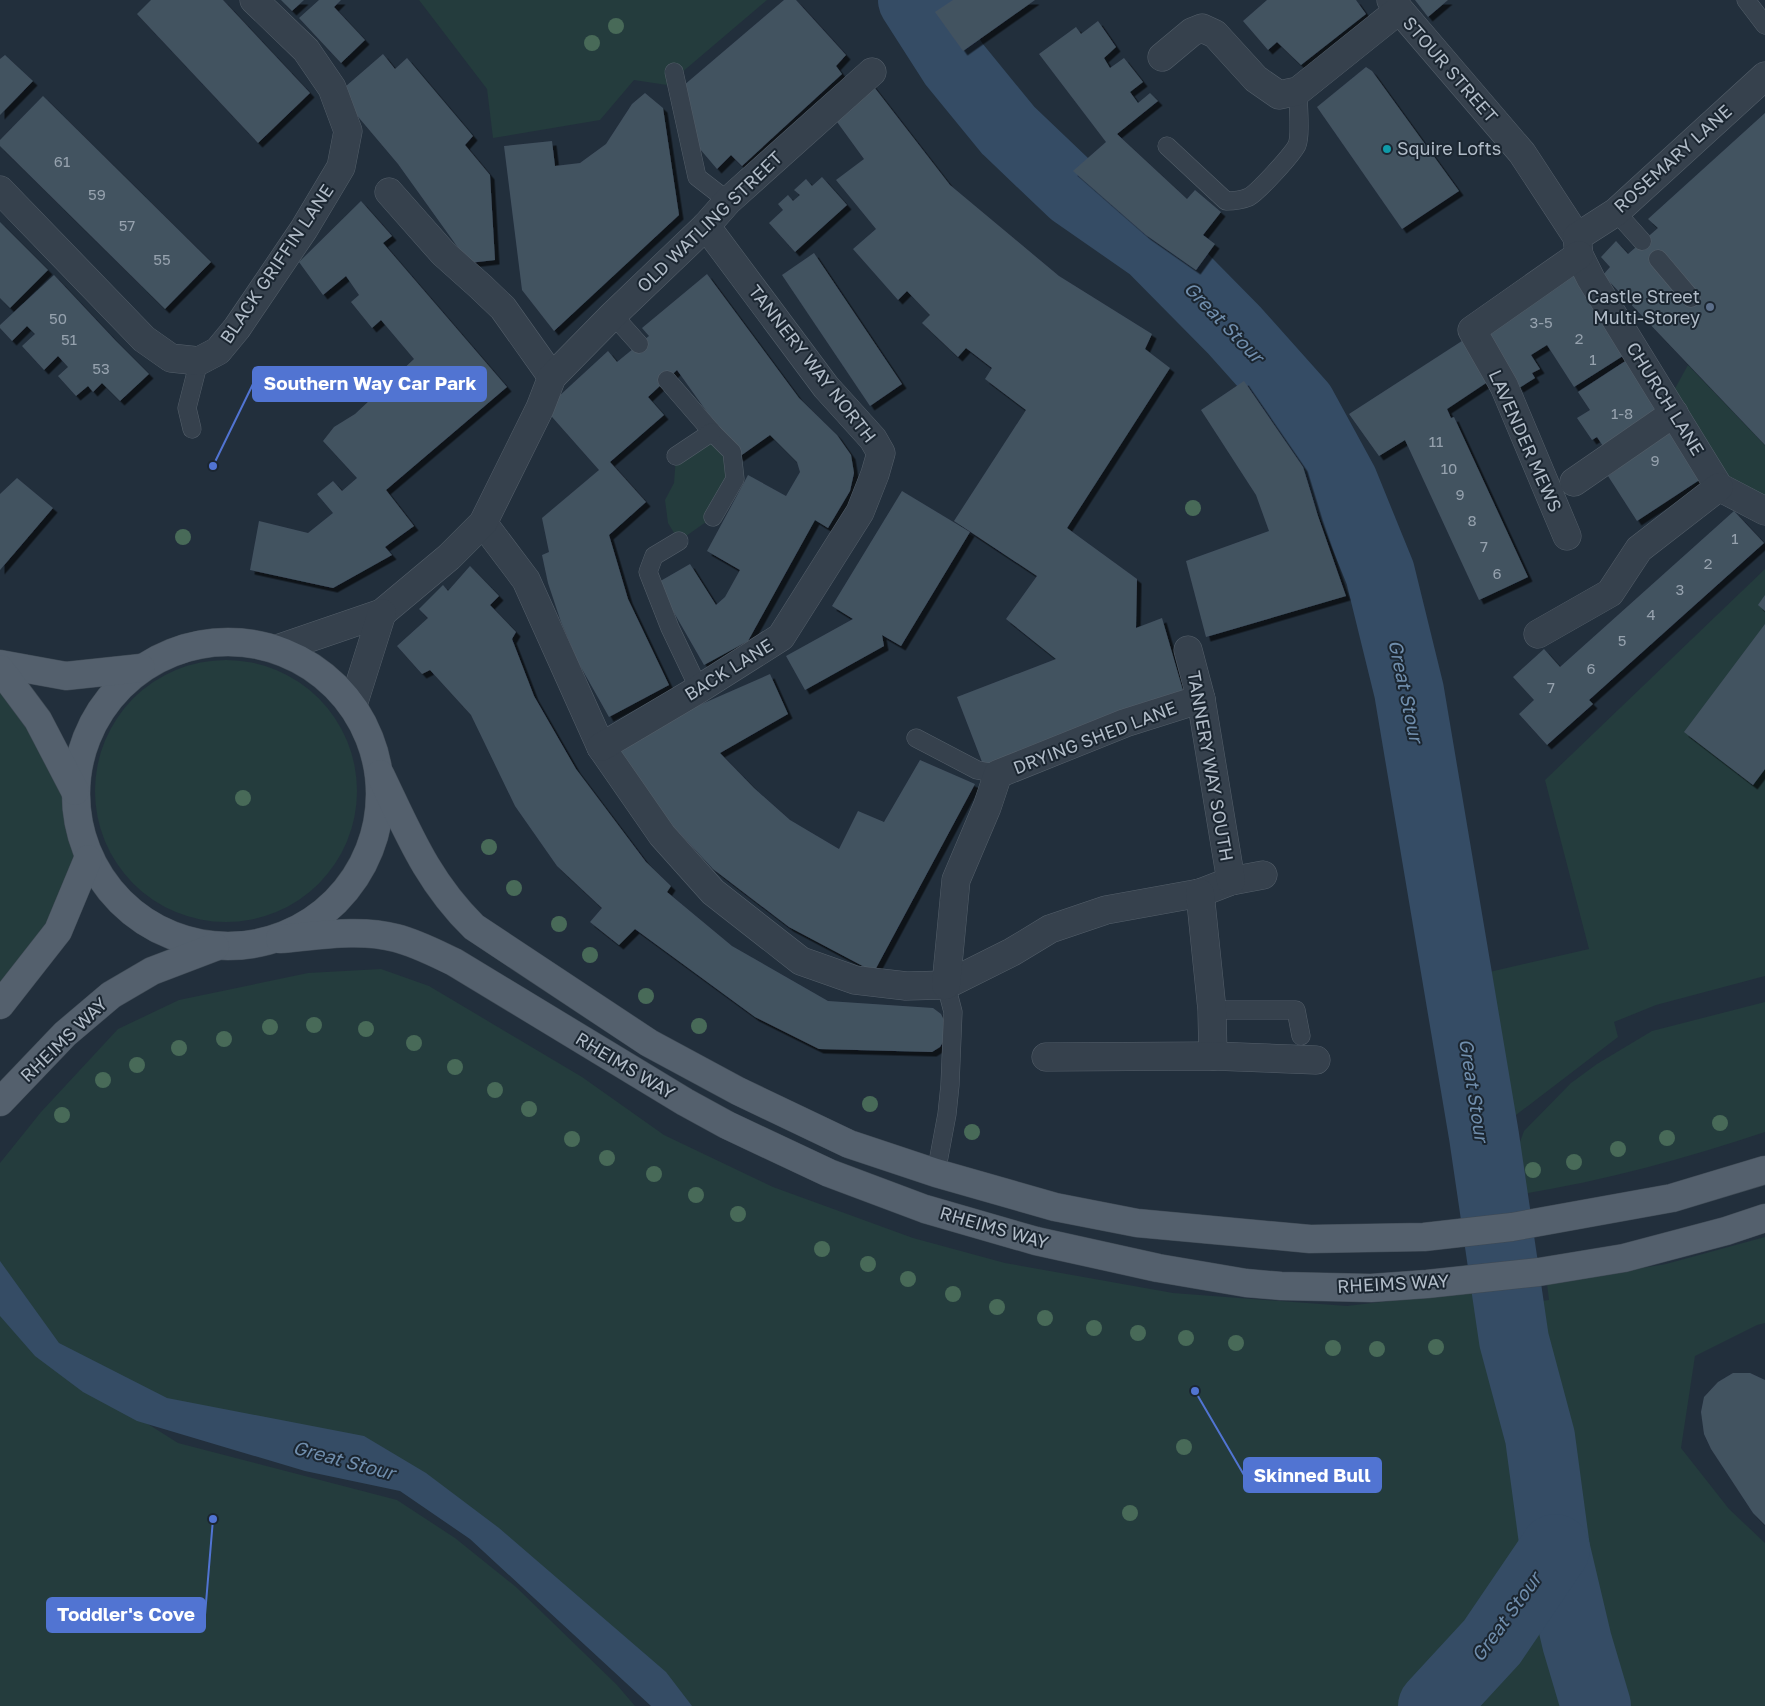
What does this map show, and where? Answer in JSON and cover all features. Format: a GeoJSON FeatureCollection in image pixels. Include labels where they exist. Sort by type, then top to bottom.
{"type":"FeatureCollection","features":[{"type":"Feature","properties":{"kind":"main road"},"geometry":{"type":"LineString","coordinates":[[230,640],[278,648],[320,671],[353,706],[371,738],[380,774],[378,826],[358,874],[325,913],[280,939],[247,947],[215,948],[175,939],[140,920],[110,893],[88,858],[78,825],[75,791],[83,744],[106,701],[141,668],[183,647],[230,640]]}},
{"type":"Feature","properties":{"kind":"main road"},"geometry":{"type":"LineString","coordinates":[[0,664],[66,676],[141,668]]}},
{"type":"Feature","properties":{"kind":"main road"},"geometry":{"type":"LineString","coordinates":[[0,669],[38,720],[75,791]]}},
{"type":"Feature","properties":{"kind":"main road","name":"RHEIMS WAY"},"geometry":{"type":"LineString","coordinates":[[380,774],[418,854],[454,908],[474,927],[649,1043],[722,1082],[850,1144],[936,1173],[1055,1207],[1137,1223],[1310,1239],[1424,1237],[1512,1228],[1672,1198],[1765,1170]]}},
{"type":"Feature","properties":{"kind":"main road"},"geometry":{"type":"LineString","coordinates":[[0,1004],[58,931],[88,858]]}},
{"type":"Feature","properties":{"kind":"main road","name":"RHEIMS WAY"},"geometry":{"type":"LineString","coordinates":[[280,939],[373,934],[415,944],[454,962],[685,1102],[829,1173],[925,1209],[1036,1241],[1158,1268],[1246,1283],[1281,1286],[1371,1288],[1427,1284],[1538,1272],[1624,1258],[1726,1231],[1765,1218]]}},
{"type":"Feature","properties":{"kind":"main road","name":"RHEIMS WAY"},"geometry":{"type":"LineString","coordinates":[[0,1102],[65,1034],[111,995],[152,971],[215,948]]}},
{"type":"Feature","properties":{"kind":"street","name":"BLACK GRIFFIN LANE"},"geometry":{"type":"LineString","coordinates":[[199,361],[218,352],[237,328],[304,229],[341,167],[348,131],[332,88],[306,50],[254,0]]}},
{"type":"Feature","properties":{"kind":"street"},"geometry":{"type":"LineString","coordinates":[[1162,57],[1192,32],[1202,28],[1214,34],[1256,79],[1279,95],[1298,91],[1395,5]]}},
{"type":"Feature","properties":{"kind":"street","name":"STOUR STREET"},"geometry":{"type":"LineString","coordinates":[[1395,5],[1522,153],[1578,246]]}},
{"type":"Feature","properties":{"kind":"street","name":"OLD WATLING STREET"},"geometry":{"type":"LineString","coordinates":[[278,648],[382,613],[449,557],[483,523],[540,408],[552,376],[706,226],[728,201],[872,72]]}},
{"type":"Feature","properties":{"kind":"street","name":"ROSEMARY LANE"},"geometry":{"type":"LineString","coordinates":[[1578,246],[1765,76]]}},
{"type":"Feature","properties":{"kind":"street"},"geometry":{"type":"LineString","coordinates":[[0,190],[144,338],[171,358],[199,361]]}},
{"type":"Feature","properties":{"kind":"street"},"geometry":{"type":"LineString","coordinates":[[389,192],[442,253],[503,308],[552,376]]}},
{"type":"Feature","properties":{"kind":"street","name":"TANNERY WAY NORTH"},"geometry":{"type":"LineString","coordinates":[[706,226],[826,387],[873,439],[881,453],[860,512]]}},
{"type":"Feature","properties":{"kind":"street","name":"CHURCH LANE"},"geometry":{"type":"LineString","coordinates":[[1578,246],[1591,279],[1719,487]]}},
{"type":"Feature","properties":{"kind":"street","name":"LAVENDER MEWS"},"geometry":{"type":"LineString","coordinates":[[1567,536],[1504,386],[1472,330],[1578,246]]}},
{"type":"Feature","properties":{"kind":"street"},"geometry":{"type":"LineString","coordinates":[[1574,482],[1674,413]]}},
{"type":"Feature","properties":{"kind":"street"},"geometry":{"type":"LineString","coordinates":[[1538,634],[1610,592],[1639,549],[1719,487],[1765,511]]}},
{"type":"Feature","properties":{"kind":"street","name":"BACK LANE"},"geometry":{"type":"LineString","coordinates":[[601,747],[699,689],[781,637],[860,512]]}},
{"type":"Feature","properties":{"kind":"street"},"geometry":{"type":"LineString","coordinates":[[483,523],[526,580],[601,747],[662,835],[713,892],[801,961],[855,980],[906,986],[946,985],[1012,952],[1050,929],[1106,910],[1200,893],[1231,881],[1263,875]]}},
{"type":"Feature","properties":{"kind":"street"},"geometry":{"type":"LineString","coordinates":[[353,706],[382,613]]}},
{"type":"Feature","properties":{"kind":"street","name":"TANNERY WAY SOUTH"},"geometry":{"type":"LineString","coordinates":[[1188,650],[1201,699],[1231,881]]}},
{"type":"Feature","properties":{"kind":"street","name":"DRYING SHED LANE"},"geometry":{"type":"LineString","coordinates":[[946,985],[956,880],[987,807],[998,774],[1125,723],[1201,699]]}},
{"type":"Feature","properties":{"kind":"street"},"geometry":{"type":"LineString","coordinates":[[1200,893],[1212,1010],[1213,1056]]}},
{"type":"Feature","properties":{"kind":"street"},"geometry":{"type":"LineString","coordinates":[[1046,1057],[1213,1056],[1316,1060]]}},
{"type":"Feature","properties":{"kind":"lane"},"geometry":{"type":"LineString","coordinates":[[1746,0],[1765,25]]}},
{"type":"Feature","properties":{"kind":"lane"},"geometry":{"type":"LineString","coordinates":[[674,72],[696,177],[728,201]]}},
{"type":"Feature","properties":{"kind":"lane"},"geometry":{"type":"LineString","coordinates":[[1167,146],[1226,201],[1249,196],[1281,165],[1297,144],[1299,120],[1298,91]]}},
{"type":"Feature","properties":{"kind":"lane"},"geometry":{"type":"LineString","coordinates":[[1616,212],[1642,241]]}},
{"type":"Feature","properties":{"kind":"lane"},"geometry":{"type":"LineString","coordinates":[[1658,259],[1691,298]]}},
{"type":"Feature","properties":{"kind":"lane"},"geometry":{"type":"LineString","coordinates":[[613,315],[639,344]]}},
{"type":"Feature","properties":{"kind":"lane"},"geometry":{"type":"LineString","coordinates":[[192,429],[187,408],[199,361]]}},
{"type":"Feature","properties":{"kind":"lane"},"geometry":{"type":"LineString","coordinates":[[667,380],[732,452],[735,479],[713,517]]}},
{"type":"Feature","properties":{"kind":"lane"},"geometry":{"type":"LineString","coordinates":[[676,456],[712,432]]}},
{"type":"Feature","properties":{"kind":"lane"},"geometry":{"type":"LineString","coordinates":[[679,541],[654,556],[648,572],[670,628],[699,689]]}},
{"type":"Feature","properties":{"kind":"lane"},"geometry":{"type":"LineString","coordinates":[[916,738],[977,770],[998,774]]}},
{"type":"Feature","properties":{"kind":"lane"},"geometry":{"type":"LineString","coordinates":[[936,1173],[947,1114],[950,1085],[953,1012],[946,985]]}},
{"type":"Feature","properties":{"kind":"lane"},"geometry":{"type":"LineString","coordinates":[[1212,1010],[1296,1010],[1301,1036]]}},
{"type":"Feature","properties":{"kind":"green space"},"geometry":{"type":"Polygon","coordinates":[[[419,0],[767,0],[667,85],[634,80],[600,120],[493,138],[487,89],[419,0]]]}},
{"type":"Feature","properties":{"kind":"green space"},"geometry":{"type":"Polygon","coordinates":[[[1688,365],[1765,445],[1765,511],[1719,487],[1667,403],[1688,365]]]}},
{"type":"Feature","properties":{"kind":"green space"},"geometry":{"type":"Polygon","coordinates":[[[712,432],[735,479],[713,517],[679,541],[668,523],[665,500],[674,483],[676,456],[712,432]]]}},
{"type":"Feature","properties":{"kind":"green space"},"geometry":{"type":"Polygon","coordinates":[[[1765,569],[1765,976],[1656,1005],[1614,1022],[1618,1037],[1516,1115],[1505,1113],[1481,974],[1589,949],[1545,780],[1765,569]]]}},
{"type":"Feature","properties":{"kind":"green space"},"geometry":{"type":"Polygon","coordinates":[[[213,660],[239,660],[264,665],[288,675],[319,698],[342,729],[352,753],[357,778],[357,804],[352,829],[342,853],[319,884],[288,907],[264,917],[239,922],[213,922],[188,917],[164,907],[133,884],[110,853],[100,829],[95,804],[95,778],[100,753],[110,729],[133,698],[164,675],[188,665],[213,660]]]}},
{"type":"Feature","properties":{"kind":"green space"},"geometry":{"type":"Polygon","coordinates":[[[0,669],[75,791],[78,825],[88,859],[0,1005],[0,669]]]}},
{"type":"Feature","properties":{"kind":"green space"},"geometry":{"type":"Polygon","coordinates":[[[381,969],[429,986],[582,1077],[664,1135],[773,1187],[913,1238],[1005,1263],[1173,1293],[1347,1306],[1507,1287],[1510,1305],[1549,1300],[1547,1284],[1666,1264],[1765,1237],[1765,1323],[1757,1325],[1695,1356],[1681,1448],[1729,1509],[1765,1543],[1765,1706],[665,1706],[396,1472],[301,1449],[59,1361],[0,1300],[0,1163],[41,1112],[118,1029],[179,1000],[308,973],[381,969]],[[1511,1313],[1514,1340],[1535,1414],[1511,1313]]]}},
{"type":"Feature","properties":{"kind":"green space"},"geometry":{"type":"Polygon","coordinates":[[[1765,1002],[1765,1132],[1642,1169],[1516,1195],[1512,1163],[1524,1131],[1571,1083],[1597,1064],[1652,1031],[1765,1002]]]}},
{"type":"Feature","properties":{"kind":"green space"},"geometry":{"type":"Polygon","coordinates":[[[0,1314],[64,1371],[178,1443],[397,1500],[455,1538],[516,1587],[617,1685],[635,1706],[0,1706],[0,1314]]]}},
{"type":"Feature","properties":{"kind":"water"},"geometry":{"type":"Polygon","coordinates":[[[0,1261],[59,1343],[167,1398],[364,1436],[426,1473],[499,1528],[666,1672],[692,1706],[651,1706],[470,1539],[400,1491],[305,1471],[137,1421],[83,1392],[35,1356],[0,1316],[0,1261]]]}},
{"type":"Feature","properties":{"kind":"building"},"geometry":{"type":"Polygon","coordinates":[[[151,0],[223,0],[310,93],[258,143],[137,14],[151,0]]]}},
{"type":"Feature","properties":{"kind":"building"},"geometry":{"type":"Polygon","coordinates":[[[281,0],[304,0],[292,11],[281,0]]]}},
{"type":"Feature","properties":{"kind":"building"},"geometry":{"type":"Polygon","coordinates":[[[319,0],[341,0],[334,7],[365,40],[341,63],[299,18],[319,0]]]}},
{"type":"Feature","properties":{"kind":"building"},"geometry":{"type":"Polygon","coordinates":[[[784,0],[796,0],[846,55],[836,66],[842,74],[742,166],[731,155],[717,169],[694,142],[683,86],[784,0]]]}},
{"type":"Feature","properties":{"kind":"building"},"geometry":{"type":"Polygon","coordinates":[[[953,0],[1035,0],[963,51],[935,12],[953,0]]]}},
{"type":"Feature","properties":{"kind":"building"},"geometry":{"type":"Polygon","coordinates":[[[1267,0],[1356,0],[1366,14],[1301,65],[1277,42],[1268,50],[1243,21],[1267,0]]]}},
{"type":"Feature","properties":{"kind":"building"},"geometry":{"type":"Polygon","coordinates":[[[1415,0],[1448,0],[1428,17],[1415,0]]]}},
{"type":"Feature","properties":{"kind":"building"},"geometry":{"type":"Polygon","coordinates":[[[1098,21],[1116,47],[1104,58],[1110,68],[1124,58],[1143,82],[1130,92],[1138,103],[1150,93],[1158,101],[1117,134],[1187,199],[1195,190],[1221,212],[1203,235],[1215,244],[1196,270],[1146,235],[1073,171],[1106,142],[1039,54],[1076,27],[1081,34],[1098,21]]]}},
{"type":"Feature","properties":{"kind":"building"},"geometry":{"type":"Polygon","coordinates":[[[383,54],[395,69],[407,58],[473,136],[465,145],[490,175],[495,260],[469,263],[398,164],[338,93],[383,54]]]}},
{"type":"Feature","properties":{"kind":"building"},"geometry":{"type":"Polygon","coordinates":[[[5,55],[33,81],[0,115],[0,59],[5,55]]]}},
{"type":"Feature","properties":{"kind":"building","name":"Squire Lofts"},"geometry":{"type":"Polygon","coordinates":[[[1366,67],[1372,71],[1459,191],[1402,229],[1317,107],[1366,67]]]}},
{"type":"Feature","properties":{"kind":"building"},"geometry":{"type":"Polygon","coordinates":[[[871,83],[950,185],[1059,276],[1152,334],[1145,349],[1170,368],[1067,528],[1137,579],[1136,628],[1162,618],[1184,694],[984,767],[957,697],[1056,659],[1006,619],[1037,576],[954,521],[1026,410],[985,379],[992,368],[966,348],[958,357],[922,323],[930,315],[907,291],[898,300],[853,249],[876,229],[836,180],[864,159],[832,115],[871,83]]]}},
{"type":"Feature","properties":{"kind":"building"},"geometry":{"type":"Polygon","coordinates":[[[645,93],[663,108],[679,215],[554,331],[522,290],[504,146],[552,141],[555,166],[580,163],[606,144],[632,104],[645,93]]]}},
{"type":"Feature","properties":{"kind":"building"},"geometry":{"type":"Polygon","coordinates":[[[43,96],[211,262],[165,309],[0,146],[0,140],[43,96]]]}},
{"type":"Feature","properties":{"kind":"building","name":"Castle Street Multi-Storey"},"geometry":{"type":"Polygon","coordinates":[[[1765,113],[1765,445],[1603,275],[1610,267],[1601,257],[1616,241],[1628,254],[1658,228],[1648,219],[1765,113]]]}},
{"type":"Feature","properties":{"kind":"building"},"geometry":{"type":"Polygon","coordinates":[[[822,177],[847,205],[795,252],[769,223],[783,210],[778,204],[788,195],[793,201],[800,195],[794,190],[806,179],[812,186],[822,177]]]}},
{"type":"Feature","properties":{"kind":"building"},"geometry":{"type":"Polygon","coordinates":[[[361,201],[392,236],[383,243],[507,387],[386,490],[414,526],[385,547],[392,555],[333,588],[250,570],[259,521],[308,533],[333,513],[317,494],[333,481],[342,491],[357,478],[323,441],[334,427],[355,414],[414,359],[381,320],[372,328],[351,302],[359,295],[346,276],[323,295],[299,262],[361,201]]]}},
{"type":"Feature","properties":{"kind":"building"},"geometry":{"type":"Polygon","coordinates":[[[0,222],[48,270],[10,308],[0,298],[0,222]]]}},
{"type":"Feature","properties":{"kind":"building"},"geometry":{"type":"Polygon","coordinates":[[[814,253],[902,384],[870,406],[782,275],[814,253]]]}},
{"type":"Feature","properties":{"kind":"building"},"geometry":{"type":"Polygon","coordinates":[[[707,274],[799,398],[837,435],[851,455],[854,473],[850,491],[828,528],[815,520],[748,641],[704,665],[657,583],[690,564],[716,605],[725,597],[740,570],[707,551],[748,475],[786,496],[800,472],[797,462],[770,435],[739,457],[677,370],[648,397],[664,415],[610,462],[646,502],[609,535],[628,599],[669,685],[609,717],[578,662],[561,622],[548,583],[542,555],[549,552],[542,518],[599,470],[545,409],[608,351],[617,362],[649,336],[642,328],[707,274]]]}},
{"type":"Feature","properties":{"kind":"building"},"geometry":{"type":"Polygon","coordinates":[[[54,275],[149,374],[120,401],[102,383],[93,392],[88,386],[76,396],[58,376],[68,367],[58,356],[44,370],[22,346],[35,334],[27,326],[12,341],[0,328],[0,325],[54,275]]]}},
{"type":"Feature","properties":{"kind":"building"},"geometry":{"type":"Polygon","coordinates":[[[1574,275],[1626,354],[1574,387],[1547,345],[1531,355],[1540,369],[1532,373],[1535,378],[1519,388],[1484,335],[1574,275]]]}},
{"type":"Feature","properties":{"kind":"building"},"geometry":{"type":"Polygon","coordinates":[[[1465,339],[1492,379],[1447,409],[1451,418],[1454,417],[1528,577],[1479,600],[1405,440],[1379,456],[1349,414],[1465,339]]]}},
{"type":"Feature","properties":{"kind":"building"},"geometry":{"type":"Polygon","coordinates":[[[1630,358],[1707,475],[1637,521],[1608,476],[1618,469],[1597,437],[1592,440],[1577,418],[1590,410],[1578,392],[1630,358]]]}},
{"type":"Feature","properties":{"kind":"building"},"geometry":{"type":"Polygon","coordinates":[[[1244,381],[1303,467],[1346,596],[1206,637],[1186,561],[1269,531],[1256,495],[1201,410],[1244,381]]]}},
{"type":"Feature","properties":{"kind":"building"},"geometry":{"type":"Polygon","coordinates":[[[17,478],[53,508],[0,570],[0,494],[17,478]]]}},
{"type":"Feature","properties":{"kind":"building"},"geometry":{"type":"Polygon","coordinates":[[[902,491],[970,532],[901,646],[882,635],[884,646],[805,690],[786,656],[853,619],[832,606],[902,491]]]}},
{"type":"Feature","properties":{"kind":"building"},"geometry":{"type":"Polygon","coordinates":[[[1734,511],[1764,543],[1589,700],[1593,704],[1547,745],[1519,714],[1534,700],[1513,677],[1544,649],[1560,667],[1734,511]]]}},
{"type":"Feature","properties":{"kind":"building"},"geometry":{"type":"Polygon","coordinates":[[[470,566],[499,596],[490,605],[516,632],[512,639],[534,696],[576,769],[646,862],[671,886],[667,892],[732,946],[828,1001],[933,1008],[941,1014],[946,1024],[946,1037],[940,1047],[932,1052],[819,1049],[755,1017],[635,929],[619,945],[590,922],[602,908],[557,866],[515,806],[471,715],[430,670],[422,674],[397,646],[428,618],[419,609],[443,585],[448,591],[470,566]]]}},
{"type":"Feature","properties":{"kind":"building"},"geometry":{"type":"Polygon","coordinates":[[[1765,595],[1765,611],[1758,605],[1765,595]]]}},
{"type":"Feature","properties":{"kind":"building"},"geometry":{"type":"Polygon","coordinates":[[[1765,624],[1765,769],[1753,785],[1684,732],[1765,624]]]}},
{"type":"Feature","properties":{"kind":"building"},"geometry":{"type":"Polygon","coordinates":[[[770,674],[788,714],[720,753],[754,788],[790,820],[839,849],[858,811],[884,822],[920,760],[975,784],[874,972],[789,927],[713,869],[655,807],[620,751],[688,710],[770,674]]]}},
{"type":"Feature","properties":{"kind":"building"},"geometry":{"type":"Polygon","coordinates":[[[1733,1373],[1750,1373],[1765,1380],[1765,1525],[1753,1513],[1711,1449],[1704,1434],[1701,1412],[1704,1397],[1718,1382],[1733,1373]]]}},
{"type":"Feature","properties":{"kind":"waterway","name":"Great Stour"},"geometry":{"type":"LineString","coordinates":[[913,0],[954,64],[1008,130],[1073,192],[1152,247],[1234,330],[1301,405],[1343,482],[1380,573],[1409,691],[1484,1136],[1514,1340],[1540,1437],[1555,1549],[1577,1642],[1596,1706]]}},
{"type":"Feature","properties":{"kind":"waterway","name":"Great Stour"},"geometry":{"type":"LineString","coordinates":[[1433,1706],[1492,1642],[1555,1549]]}},
{"type":"Feature","properties":{"kind":"place","name":"Squire Lofts"},"geometry":{"type":"Point","coordinates":[1387,149]}},
{"type":"Feature","properties":{"kind":"place","name":"Castle Street Multi-Storey"},"geometry":{"type":"Point","coordinates":[1710,307]}},
{"type":"Feature","properties":{"kind":"place","name":"Southern Way Car Park"},"geometry":{"type":"Point","coordinates":[213,466]}},
{"type":"Feature","properties":{"kind":"place","name":"Skinned Bull"},"geometry":{"type":"Point","coordinates":[1195,1391]}},
{"type":"Feature","properties":{"kind":"place","name":"Toddler's Cove"},"geometry":{"type":"Point","coordinates":[213,1519]}}]}
